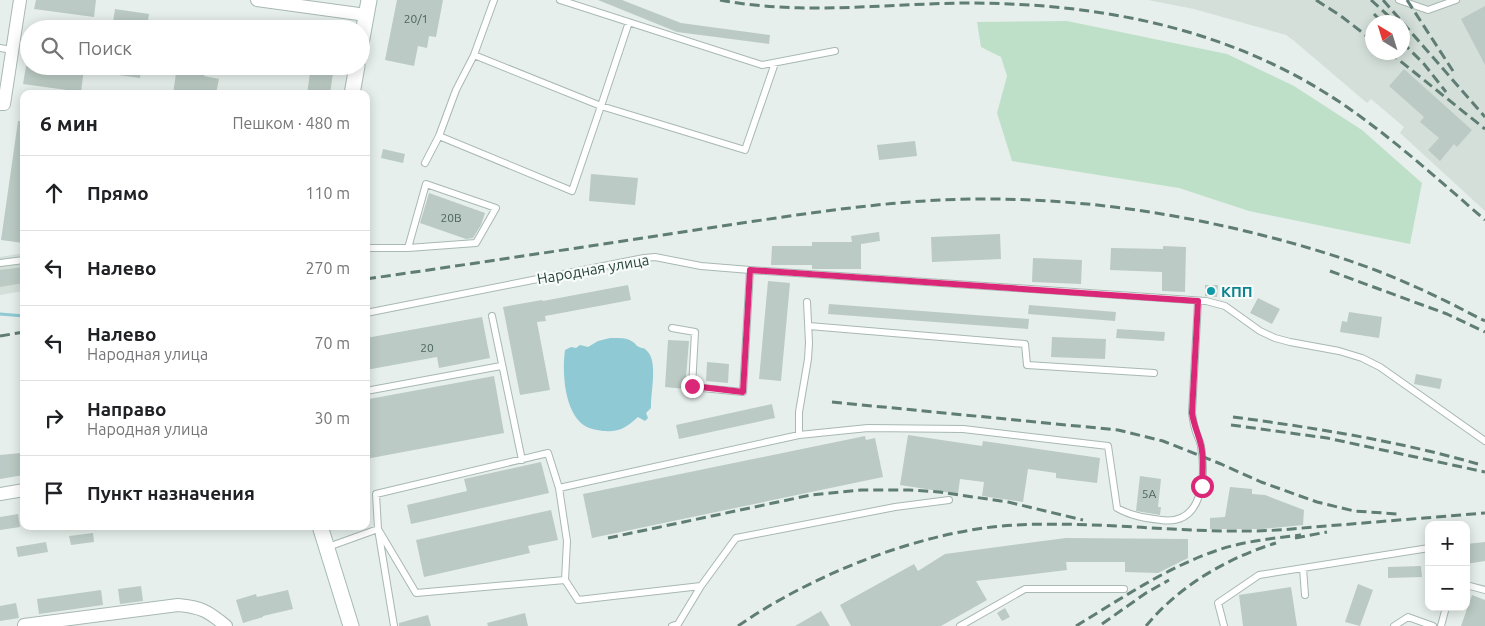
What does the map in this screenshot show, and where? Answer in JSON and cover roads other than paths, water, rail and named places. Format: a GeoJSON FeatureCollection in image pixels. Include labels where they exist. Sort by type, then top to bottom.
{"type":"FeatureCollection","features":[{"type":"Feature","properties":{"kind":"main road"},"geometry":{"type":"LineString","coordinates":[[365,20],[369,0]]}},
{"type":"Feature","properties":{"kind":"main road"},"geometry":{"type":"LineString","coordinates":[[353,90],[355,75]]}},
{"type":"Feature","properties":{"kind":"main road"},"geometry":{"type":"LineString","coordinates":[[321,530],[351,626]]}},
{"type":"Feature","properties":{"kind":"street"},"geometry":{"type":"LineString","coordinates":[[2,104],[6,49],[20,0]]}},
{"type":"Feature","properties":{"kind":"street"},"geometry":{"type":"LineString","coordinates":[[257,0],[366,15]]}},
{"type":"Feature","properties":{"kind":"street"},"geometry":{"type":"LineString","coordinates":[[0,494],[20,491]]}},
{"type":"Feature","properties":{"kind":"street"},"geometry":{"type":"LineString","coordinates":[[24,625],[178,605],[199,608],[214,616],[226,626]]}},
{"type":"Feature","properties":{"kind":"lane"},"geometry":{"type":"LineString","coordinates":[[425,163],[439,136],[456,90],[474,56],[494,0]]}},
{"type":"Feature","properties":{"kind":"lane"},"geometry":{"type":"LineString","coordinates":[[560,0],[762,65],[835,51]]}},
{"type":"Feature","properties":{"kind":"lane"},"geometry":{"type":"LineString","coordinates":[[1399,0],[1428,10],[1456,0]]}},
{"type":"Feature","properties":{"kind":"lane"},"geometry":{"type":"LineString","coordinates":[[439,136],[572,190],[629,22]]}},
{"type":"Feature","properties":{"kind":"lane"},"geometry":{"type":"LineString","coordinates":[[474,56],[601,106],[745,150],[775,63]]}},
{"type":"Feature","properties":{"kind":"lane"},"geometry":{"type":"LineString","coordinates":[[370,248],[408,248],[476,243],[496,208],[426,184],[408,248]]}},
{"type":"Feature","properties":{"kind":"lane","name":"Народная улица"},"geometry":{"type":"LineString","coordinates":[[370,312],[654,257],[701,266],[750,270],[1212,302],[1225,306],[1253,326],[1275,338],[1339,350],[1380,367],[1485,441]]}},
{"type":"Feature","properties":{"kind":"lane"},"geometry":{"type":"LineString","coordinates":[[0,263],[20,260]]}},
{"type":"Feature","properties":{"kind":"lane"},"geometry":{"type":"LineString","coordinates":[[672,328],[695,332],[692,386],[743,392],[750,270]]}},
{"type":"Feature","properties":{"kind":"lane"},"geometry":{"type":"LineString","coordinates":[[559,488],[798,435],[868,428],[963,429],[1108,446],[1117,508],[1140,517],[1166,521],[1180,519],[1190,512],[1198,501],[1203,475],[1201,446],[1192,413],[1198,301]]}},
{"type":"Feature","properties":{"kind":"lane"},"geometry":{"type":"LineString","coordinates":[[798,435],[799,412],[808,359],[809,326],[807,302]]}},
{"type":"Feature","properties":{"kind":"lane"},"geometry":{"type":"LineString","coordinates":[[492,316],[522,460]]}},
{"type":"Feature","properties":{"kind":"lane"},"geometry":{"type":"LineString","coordinates":[[809,326],[1025,344],[1027,365],[1154,373]]}},
{"type":"Feature","properties":{"kind":"lane"},"geometry":{"type":"LineString","coordinates":[[370,390],[502,366]]}},
{"type":"Feature","properties":{"kind":"lane"},"geometry":{"type":"LineString","coordinates":[[394,626],[378,530],[376,494],[548,454],[559,488],[567,541],[565,580],[578,600],[701,586]]}},
{"type":"Feature","properties":{"kind":"lane"},"geometry":{"type":"LineString","coordinates":[[672,626],[678,624],[701,586],[736,538],[895,507],[949,500]]}},
{"type":"Feature","properties":{"kind":"lane"},"geometry":{"type":"LineString","coordinates":[[326,547],[378,530]]}},
{"type":"Feature","properties":{"kind":"lane"},"geometry":{"type":"LineString","coordinates":[[378,530],[416,593],[565,580]]}},
{"type":"Feature","properties":{"kind":"lane"},"geometry":{"type":"LineString","coordinates":[[1224,626],[1218,603],[1259,575],[1425,549]]}},
{"type":"Feature","properties":{"kind":"lane"},"geometry":{"type":"LineString","coordinates":[[1303,568],[1305,595]]}},
{"type":"Feature","properties":{"kind":"lane"},"geometry":{"type":"LineString","coordinates":[[1470,586],[1485,590]]}},
{"type":"Feature","properties":{"kind":"lane"},"geometry":{"type":"LineString","coordinates":[[960,626],[1025,589],[1124,589]]}},
{"type":"Feature","properties":{"kind":"lane"},"geometry":{"type":"LineString","coordinates":[[1441,626],[1445,611]]}},
{"type":"Feature","properties":{"kind":"lane"},"geometry":{"type":"LineString","coordinates":[[1394,626],[1408,617],[1433,626]]}},
{"type":"Feature","properties":{"kind":"water"},"geometry":{"type":"Polygon","coordinates":[[[610,338],[628,339],[645,349],[650,355],[653,369],[651,408],[646,413],[648,418],[645,421],[638,417],[622,428],[614,431],[603,431],[585,426],[573,412],[564,380],[564,359],[565,350],[571,347],[576,348],[580,345],[588,347],[598,341],[610,338]]]}},
{"type":"Feature","properties":{"kind":"waterway"},"geometry":{"type":"LineString","coordinates":[[0,314],[20,316]]}},
{"type":"Feature","properties":{"kind":"railway"},"geometry":{"type":"LineString","coordinates":[[720,0],[752,5],[815,8],[973,3],[1023,5],[1121,16],[1168,26],[1260,58],[1305,80],[1347,107],[1383,134],[1485,220]]}},
{"type":"Feature","properties":{"kind":"railway"},"geometry":{"type":"LineString","coordinates":[[1316,0],[1365,35]]}},
{"type":"Feature","properties":{"kind":"railway"},"geometry":{"type":"LineString","coordinates":[[1371,0],[1388,15]]}},
{"type":"Feature","properties":{"kind":"railway"},"geometry":{"type":"LineString","coordinates":[[1383,0],[1485,117]]}},
{"type":"Feature","properties":{"kind":"railway"},"geometry":{"type":"LineString","coordinates":[[1407,0],[1453,71]]}},
{"type":"Feature","properties":{"kind":"railway"},"geometry":{"type":"LineString","coordinates":[[1410,50],[1424,64],[1446,92]]}},
{"type":"Feature","properties":{"kind":"railway"},"geometry":{"type":"LineString","coordinates":[[1399,60],[1485,129]]}},
{"type":"Feature","properties":{"kind":"railway"},"geometry":{"type":"LineString","coordinates":[[370,278],[847,208],[956,199],[1030,200],[1136,210],[1206,222],[1277,239],[1384,273],[1485,321]]}},
{"type":"Feature","properties":{"kind":"railway"},"geometry":{"type":"LineString","coordinates":[[1330,271],[1447,314],[1485,332]]}},
{"type":"Feature","properties":{"kind":"railway"},"geometry":{"type":"LineString","coordinates":[[0,336],[20,333]]}},
{"type":"Feature","properties":{"kind":"railway"},"geometry":{"type":"LineString","coordinates":[[832,402],[1118,430],[1163,441],[1261,482],[1317,502],[1354,511],[1398,514]]}},
{"type":"Feature","properties":{"kind":"railway"},"geometry":{"type":"LineString","coordinates":[[1233,417],[1357,436],[1418,448],[1478,464]]}},
{"type":"Feature","properties":{"kind":"railway"},"geometry":{"type":"LineString","coordinates":[[1231,425],[1327,438],[1485,472]]}},
{"type":"Feature","properties":{"kind":"railway"},"geometry":{"type":"LineString","coordinates":[[608,538],[811,495],[862,490],[939,492],[1008,502],[1083,520]]}},
{"type":"Feature","properties":{"kind":"railway"},"geometry":{"type":"LineString","coordinates":[[738,626],[800,589],[870,558],[907,545],[980,529],[1015,525],[1074,524],[1191,530],[1261,531],[1485,513]]}},
{"type":"Feature","properties":{"kind":"railway"},"geometry":{"type":"LineString","coordinates":[[1295,538],[1327,532]]}},
{"type":"Feature","properties":{"kind":"railway"},"geometry":{"type":"LineString","coordinates":[[1076,626],[1146,583],[1202,556],[1241,544],[1301,535]]}},
{"type":"Feature","properties":{"kind":"railway"},"geometry":{"type":"LineString","coordinates":[[1146,626],[1173,598],[1205,575],[1222,565],[1276,543]]}},
{"type":"Feature","properties":{"kind":"railway"},"geometry":{"type":"LineString","coordinates":[[1102,624],[1146,593],[1169,580]]}},
{"type":"Feature","properties":{"kind":"place","name":"КПП"},"geometry":{"type":"Point","coordinates":[1211,291]}}]}
